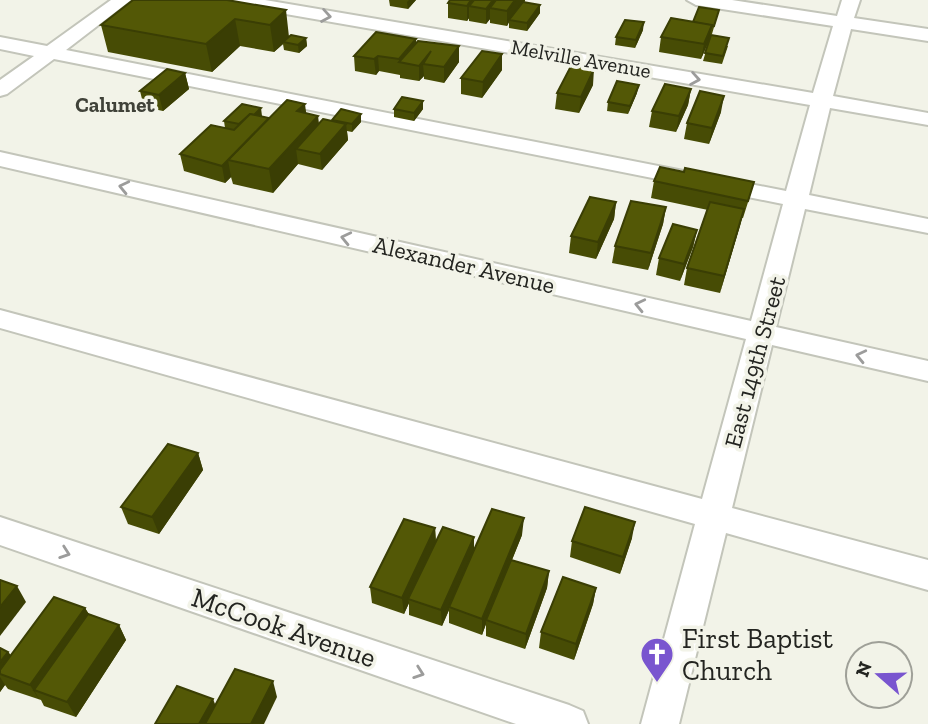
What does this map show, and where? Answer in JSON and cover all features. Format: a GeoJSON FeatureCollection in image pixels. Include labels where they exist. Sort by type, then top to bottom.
{"type":"FeatureCollection","features":[{"type":"Feature","properties":{"kind":"street"},"geometry":{"type":"LineString","coordinates":[[0,90],[122,0]]}},
{"type":"Feature","properties":{"kind":"street","name":"Melville Avenue"},"geometry":{"type":"LineString","coordinates":[[234,0],[928,119]]}},
{"type":"Feature","properties":{"kind":"street"},"geometry":{"type":"LineString","coordinates":[[696,0],[847,11],[928,35]]}},
{"type":"Feature","properties":{"kind":"street","name":"East 149th Street"},"geometry":{"type":"LineString","coordinates":[[660,724],[847,11]]}},
{"type":"Feature","properties":{"kind":"street"},"geometry":{"type":"LineString","coordinates":[[0,43],[928,226]]}},
{"type":"Feature","properties":{"kind":"street","name":"Alexander Avenue"},"geometry":{"type":"LineString","coordinates":[[0,159],[928,371]]}},
{"type":"Feature","properties":{"kind":"street"},"geometry":{"type":"LineString","coordinates":[[0,319],[928,575]]}},
{"type":"Feature","properties":{"kind":"street","name":"McCook Avenue"},"geometry":{"type":"LineString","coordinates":[[0,531],[569,724]]}},
{"type":"Feature","properties":{"kind":"building"},"geometry":{"type":"Polygon","coordinates":[[[133,0],[227,0],[286,10],[270,25],[235,19],[206,44],[101,25],[133,0]]]}},
{"type":"Feature","properties":{"kind":"building"},"geometry":{"type":"Polygon","coordinates":[[[450,0],[471,0],[467,6],[448,3],[450,0]]]}},
{"type":"Feature","properties":{"kind":"building"},"geometry":{"type":"Polygon","coordinates":[[[474,0],[493,0],[486,9],[469,6],[474,0]]]}},
{"type":"Feature","properties":{"kind":"building"},"geometry":{"type":"Polygon","coordinates":[[[496,0],[515,0],[507,11],[490,8],[496,0]]]}},
{"type":"Feature","properties":{"kind":"building"},"geometry":{"type":"Polygon","coordinates":[[[523,2],[540,5],[527,23],[509,20],[523,2]]]}},
{"type":"Feature","properties":{"kind":"building"},"geometry":{"type":"Polygon","coordinates":[[[699,7],[719,10],[714,26],[693,22],[699,7]]]}},
{"type":"Feature","properties":{"kind":"building"},"geometry":{"type":"Polygon","coordinates":[[[671,18],[712,25],[704,44],[661,37],[671,18]]]}},
{"type":"Feature","properties":{"kind":"building"},"geometry":{"type":"Polygon","coordinates":[[[625,20],[644,22],[636,40],[616,37],[625,20]]]}},
{"type":"Feature","properties":{"kind":"building"},"geometry":{"type":"Polygon","coordinates":[[[376,32],[416,39],[399,59],[354,56],[376,32]]]}},
{"type":"Feature","properties":{"kind":"building"},"geometry":{"type":"Polygon","coordinates":[[[291,35],[306,38],[298,45],[283,42],[291,35]]]}},
{"type":"Feature","properties":{"kind":"building"},"geometry":{"type":"Polygon","coordinates":[[[711,35],[729,38],[723,56],[705,53],[711,35]]]}},
{"type":"Feature","properties":{"kind":"building"},"geometry":{"type":"Polygon","coordinates":[[[418,41],[459,46],[444,67],[423,64],[431,51],[419,66],[399,62],[418,41]]]}},
{"type":"Feature","properties":{"kind":"building"},"geometry":{"type":"Polygon","coordinates":[[[482,51],[502,54],[483,82],[461,78],[482,51]]]}},
{"type":"Feature","properties":{"kind":"building"},"geometry":{"type":"Polygon","coordinates":[[[571,66],[594,69],[581,97],[557,93],[571,66]]]}},
{"type":"Feature","properties":{"kind":"building"},"geometry":{"type":"Polygon","coordinates":[[[167,69],[185,73],[159,95],[140,91],[167,69]]]}},
{"type":"Feature","properties":{"kind":"building"},"geometry":{"type":"Polygon","coordinates":[[[617,81],[639,85],[630,106],[608,102],[617,81]]]}},
{"type":"Feature","properties":{"kind":"building"},"geometry":{"type":"Polygon","coordinates":[[[665,84],[691,89],[679,116],[652,111],[665,84]]]}},
{"type":"Feature","properties":{"kind":"building"},"geometry":{"type":"Polygon","coordinates":[[[700,91],[724,96],[712,128],[687,123],[700,91]]]}},
{"type":"Feature","properties":{"kind":"building"},"geometry":{"type":"Polygon","coordinates":[[[402,97],[423,101],[414,113],[394,109],[402,97]]]}},
{"type":"Feature","properties":{"kind":"building"},"geometry":{"type":"Polygon","coordinates":[[[287,100],[305,104],[297,111],[318,116],[269,169],[228,160],[287,100]]]}},
{"type":"Feature","properties":{"kind":"building"},"geometry":{"type":"Polygon","coordinates":[[[242,104],[261,108],[239,124],[224,121],[242,104]]]}},
{"type":"Feature","properties":{"kind":"building"},"geometry":{"type":"Polygon","coordinates":[[[341,109],[361,114],[352,124],[332,120],[341,109]]]}},
{"type":"Feature","properties":{"kind":"building"},"geometry":{"type":"Polygon","coordinates":[[[250,114],[269,118],[222,166],[180,154],[211,125],[234,130],[250,114]]]}},
{"type":"Feature","properties":{"kind":"building"},"geometry":{"type":"Polygon","coordinates":[[[323,119],[346,124],[320,154],[296,149],[323,119]]]}},
{"type":"Feature","properties":{"kind":"building"},"geometry":{"type":"Polygon","coordinates":[[[660,167],[684,172],[685,168],[754,182],[748,201],[654,181],[660,167]]]}},
{"type":"Feature","properties":{"kind":"building"},"geometry":{"type":"Polygon","coordinates":[[[590,197],[616,202],[598,242],[571,236],[590,197]]]}},
{"type":"Feature","properties":{"kind":"building"},"geometry":{"type":"Polygon","coordinates":[[[631,201],[666,207],[651,253],[615,246],[631,201]]]}},
{"type":"Feature","properties":{"kind":"building"},"geometry":{"type":"Polygon","coordinates":[[[710,202],[744,209],[724,276],[687,268],[710,202]]]}},
{"type":"Feature","properties":{"kind":"building"},"geometry":{"type":"Polygon","coordinates":[[[673,224],[697,230],[684,264],[659,258],[673,224]]]}},
{"type":"Feature","properties":{"kind":"building"},"geometry":{"type":"Polygon","coordinates":[[[168,444],[198,453],[152,517],[121,507],[168,444]]]}},
{"type":"Feature","properties":{"kind":"building"},"geometry":{"type":"Polygon","coordinates":[[[585,507],[635,522],[623,557],[572,541],[585,507]]]}},
{"type":"Feature","properties":{"kind":"building"},"geometry":{"type":"Polygon","coordinates":[[[492,509],[524,518],[482,619],[449,607],[492,509]]]}},
{"type":"Feature","properties":{"kind":"building"},"geometry":{"type":"Polygon","coordinates":[[[404,519],[435,528],[402,598],[370,587],[404,519]]]}},
{"type":"Feature","properties":{"kind":"building"},"geometry":{"type":"Polygon","coordinates":[[[443,527],[474,537],[441,610],[408,599],[443,527]]]}},
{"type":"Feature","properties":{"kind":"building"},"geometry":{"type":"Polygon","coordinates":[[[511,560],[549,571],[526,634],[486,620],[511,560]]]}},
{"type":"Feature","properties":{"kind":"building"},"geometry":{"type":"Polygon","coordinates":[[[563,577],[596,588],[576,644],[541,632],[563,577]]]}},
{"type":"Feature","properties":{"kind":"building"},"geometry":{"type":"Polygon","coordinates":[[[0,580],[17,586],[0,607],[0,580]]]}},
{"type":"Feature","properties":{"kind":"building"},"geometry":{"type":"Polygon","coordinates":[[[54,597],[85,608],[30,685],[0,674],[0,670],[54,597]]]}},
{"type":"Feature","properties":{"kind":"building"},"geometry":{"type":"Polygon","coordinates":[[[88,614],[119,625],[67,702],[34,690],[88,614]]]}},
{"type":"Feature","properties":{"kind":"building"},"geometry":{"type":"Polygon","coordinates":[[[0,648],[8,652],[0,662],[0,648]]]}},
{"type":"Feature","properties":{"kind":"building"},"geometry":{"type":"Polygon","coordinates":[[[235,669],[273,681],[251,724],[205,724],[235,669]]]}},
{"type":"Feature","properties":{"kind":"building"},"geometry":{"type":"Polygon","coordinates":[[[177,686],[213,699],[199,724],[155,724],[177,686]]]}},
{"type":"Feature","properties":{"kind":"place","name":"First Baptist Church"},"geometry":{"type":"Point","coordinates":[657,684]}},
{"type":"Feature","properties":{"kind":"district","name":"Calumet"},"geometry":{"type":"Point","coordinates":[115,105]}}]}
